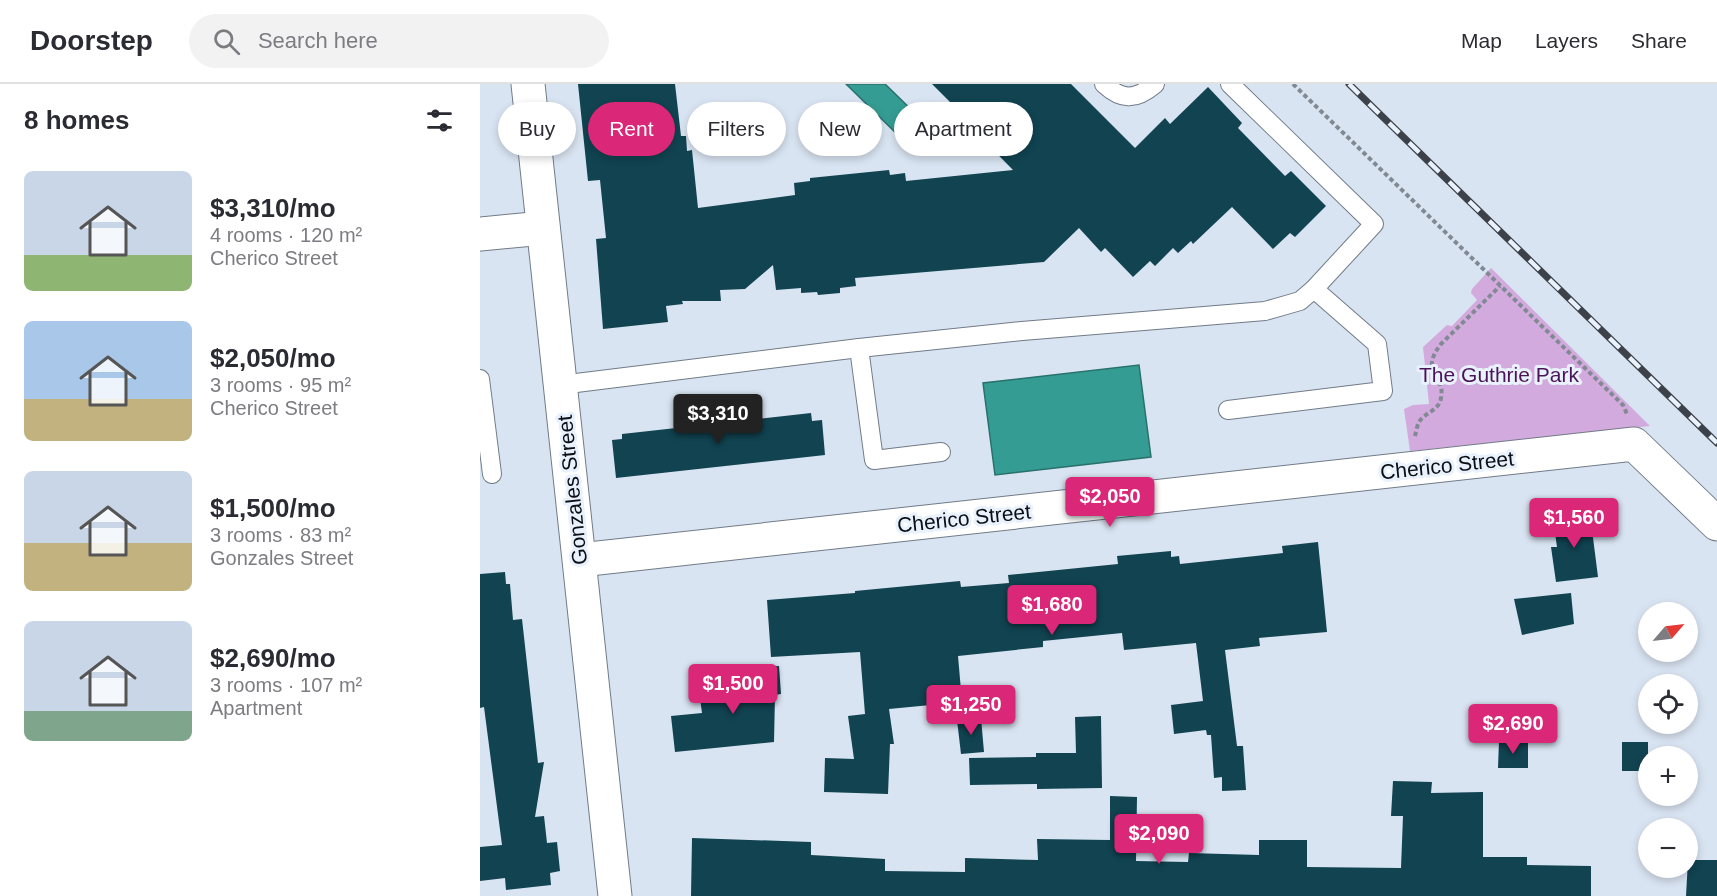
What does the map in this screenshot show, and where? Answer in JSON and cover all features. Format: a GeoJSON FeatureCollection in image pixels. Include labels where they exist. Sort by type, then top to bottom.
{"type":"FeatureCollection","features":[{"type":"Feature","properties":{"kind":"street","name":"Gonzales Street"},"geometry":{"type":"LineString","coordinates":[[528,84],[615,896]]}},
{"type":"Feature","properties":{"kind":"street"},"geometry":{"type":"LineString","coordinates":[[480,234],[543,228]]}},
{"type":"Feature","properties":{"kind":"street"},"geometry":{"type":"LineString","coordinates":[[1634,444],[1717,524]]}},
{"type":"Feature","properties":{"kind":"street","name":"Cherico Street"},"geometry":{"type":"LineString","coordinates":[[580,560],[1634,444]]}},
{"type":"Feature","properties":{"kind":"lane"},"geometry":{"type":"LineString","coordinates":[[1104,84],[1118,95],[1128,98],[1155,84]]}},
{"type":"Feature","properties":{"kind":"lane"},"geometry":{"type":"LineString","coordinates":[[560,385],[859,348],[1022,331],[1265,311],[1300,301],[1374,225],[1230,84]]}},
{"type":"Feature","properties":{"kind":"lane"},"geometry":{"type":"LineString","coordinates":[[1228,410],[1383,391],[1377,344],[1314,289]]}},
{"type":"Feature","properties":{"kind":"lane"},"geometry":{"type":"LineString","coordinates":[[859,348],[874,460],[941,452]]}},
{"type":"Feature","properties":{"kind":"lane"},"geometry":{"type":"LineString","coordinates":[[480,379],[492,474]]}},
{"type":"Feature","properties":{"kind":"path"},"geometry":{"type":"LineString","coordinates":[[1293,84],[1623,405],[1629,418],[1634,444]]}},
{"type":"Feature","properties":{"kind":"path"},"geometry":{"type":"LineString","coordinates":[[1414,437],[1419,421],[1435,409],[1441,398],[1440,386],[1432,369],[1433,354],[1500,286]]}},
{"type":"Feature","properties":{"kind":"green space","name":"The Guthrie Park"},"geometry":{"type":"Polygon","coordinates":[[[1491,268],[1650,426],[1410,451],[1404,409],[1413,405],[1429,404],[1423,347],[1447,325],[1452,326],[1477,300],[1471,293],[1472,289],[1491,268]]]}},
{"type":"Feature","properties":{"kind":"shaded area"},"geometry":{"type":"Polygon","coordinates":[[[846,84],[885,84],[904,102],[894,102],[894,131],[882,119],[882,102],[864,102],[846,84]]]}},
{"type":"Feature","properties":{"kind":"shaded area"},"geometry":{"type":"Polygon","coordinates":[[[1139,365],[1151,457],[995,475],[983,383],[1139,365]]]}},
{"type":"Feature","properties":{"kind":"building"},"geometry":{"type":"Polygon","coordinates":[[[578,84],[675,84],[681,136],[686,136],[687,156],[693,156],[698,208],[795,195],[794,183],[810,181],[810,178],[889,170],[890,175],[905,173],[906,181],[1013,170],[999,156],[1033,156],[1033,102],[950,102],[932,84],[1071,84],[1135,148],[1165,118],[1170,124],[1208,87],[1242,123],[1238,128],[1285,176],[1291,171],[1326,206],[1295,237],[1290,233],[1273,249],[1232,207],[1193,244],[1191,241],[1178,253],[1173,248],[1155,266],[1150,261],[1133,277],[1105,248],[1101,252],[1079,228],[1044,262],[855,278],[856,286],[840,288],[840,293],[818,295],[817,292],[801,293],[801,288],[776,290],[773,265],[745,289],[720,290],[721,301],[682,301],[683,304],[666,306],[668,322],[603,329],[596,239],[606,238],[600,180],[588,181],[578,84]]]}},
{"type":"Feature","properties":{"kind":"building"},"geometry":{"type":"Polygon","coordinates":[[[811,413],[812,421],[822,420],[825,455],[616,478],[612,440],[622,439],[622,434],[811,413]]]}},
{"type":"Feature","properties":{"kind":"building"},"geometry":{"type":"Polygon","coordinates":[[[1590,514],[1598,577],[1556,582],[1551,547],[1557,547],[1553,519],[1590,514]]]}},
{"type":"Feature","properties":{"kind":"building"},"geometry":{"type":"Polygon","coordinates":[[[1318,542],[1327,632],[1259,638],[1260,646],[1225,650],[1237,746],[1243,746],[1246,790],[1222,791],[1222,777],[1214,778],[1211,735],[1207,735],[1206,730],[1174,734],[1171,705],[1203,701],[1196,643],[1124,650],[1122,633],[1043,641],[1043,647],[958,656],[962,702],[889,709],[894,744],[890,744],[888,794],[824,792],[825,758],[854,759],[848,716],[865,714],[860,652],[771,657],[767,600],[960,581],[961,587],[1009,583],[1008,575],[1118,564],[1117,556],[1171,551],[1171,557],[1179,556],[1180,564],[1283,553],[1282,546],[1318,542]]]}},
{"type":"Feature","properties":{"kind":"building"},"geometry":{"type":"Polygon","coordinates":[[[505,572],[506,584],[510,584],[513,620],[522,619],[538,763],[544,762],[535,817],[544,816],[547,843],[557,842],[560,871],[550,873],[551,885],[506,890],[505,878],[480,881],[480,847],[502,845],[484,707],[480,708],[480,574],[505,572]]]}},
{"type":"Feature","properties":{"kind":"building"},"geometry":{"type":"Polygon","coordinates":[[[1571,593],[1574,624],[1522,635],[1514,599],[1571,593]]]}},
{"type":"Feature","properties":{"kind":"building"},"geometry":{"type":"Polygon","coordinates":[[[779,666],[781,694],[775,695],[774,742],[675,752],[671,716],[702,713],[700,698],[743,693],[742,668],[779,666]]]}},
{"type":"Feature","properties":{"kind":"building"},"geometry":{"type":"Polygon","coordinates":[[[1101,716],[1102,788],[1037,789],[1037,784],[970,785],[969,758],[1036,757],[1036,753],[1076,753],[1075,717],[1101,716]]]}},
{"type":"Feature","properties":{"kind":"building"},"geometry":{"type":"Polygon","coordinates":[[[981,718],[984,752],[961,754],[957,720],[981,718]]]}},
{"type":"Feature","properties":{"kind":"building"},"geometry":{"type":"Polygon","coordinates":[[[1499,741],[1528,742],[1528,768],[1498,768],[1499,741]]]}},
{"type":"Feature","properties":{"kind":"building"},"geometry":{"type":"Polygon","coordinates":[[[1622,742],[1648,742],[1648,746],[1638,746],[1638,771],[1622,771],[1622,742]]]}},
{"type":"Feature","properties":{"kind":"building"},"geometry":{"type":"Polygon","coordinates":[[[1393,781],[1432,782],[1431,793],[1483,792],[1483,857],[1527,857],[1527,865],[1591,866],[1591,896],[691,896],[692,838],[811,842],[811,855],[885,859],[885,871],[965,872],[965,858],[1038,860],[1037,839],[1110,840],[1110,796],[1137,797],[1136,861],[1188,862],[1189,853],[1259,855],[1259,840],[1307,840],[1307,867],[1401,868],[1403,816],[1391,816],[1393,781]]]}},
{"type":"Feature","properties":{"kind":"building"},"geometry":{"type":"Polygon","coordinates":[[[1698,860],[1717,860],[1717,896],[1686,896],[1687,878],[1698,878],[1698,860]]]}},
{"type":"Feature","properties":{"kind":"railway"},"geometry":{"type":"LineString","coordinates":[[1349,84],[1717,443]]}}]}
